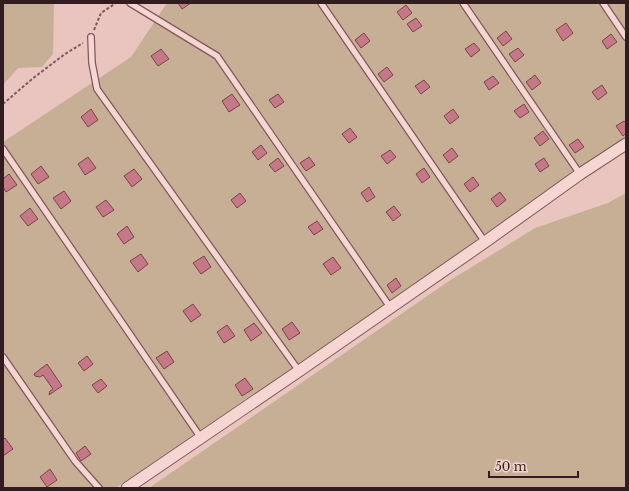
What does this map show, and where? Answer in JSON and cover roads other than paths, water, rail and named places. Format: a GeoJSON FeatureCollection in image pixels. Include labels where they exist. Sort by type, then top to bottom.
{"type":"FeatureCollection","features":[{"type":"Feature","properties":{"kind":"street"},"geometry":{"type":"LineString","coordinates":[[127,488],[299,371],[580,174],[626,144]]}},
{"type":"Feature","properties":{"kind":"lane"},"geometry":{"type":"LineString","coordinates":[[130,3],[217,56],[390,307]]}},
{"type":"Feature","properties":{"kind":"lane"},"geometry":{"type":"LineString","coordinates":[[321,3],[485,242]]}},
{"type":"Feature","properties":{"kind":"lane"},"geometry":{"type":"LineString","coordinates":[[463,3],[580,174]]}},
{"type":"Feature","properties":{"kind":"lane"},"geometry":{"type":"LineString","coordinates":[[603,3],[626,37]]}},
{"type":"Feature","properties":{"kind":"lane"},"geometry":{"type":"LineString","coordinates":[[91,37],[92,63],[97,89],[299,371]]}},
{"type":"Feature","properties":{"kind":"lane"},"geometry":{"type":"LineString","coordinates":[[3,149],[201,438]]}},
{"type":"Feature","properties":{"kind":"lane"},"geometry":{"type":"LineString","coordinates":[[3,357],[75,461],[99,488]]}}]}
